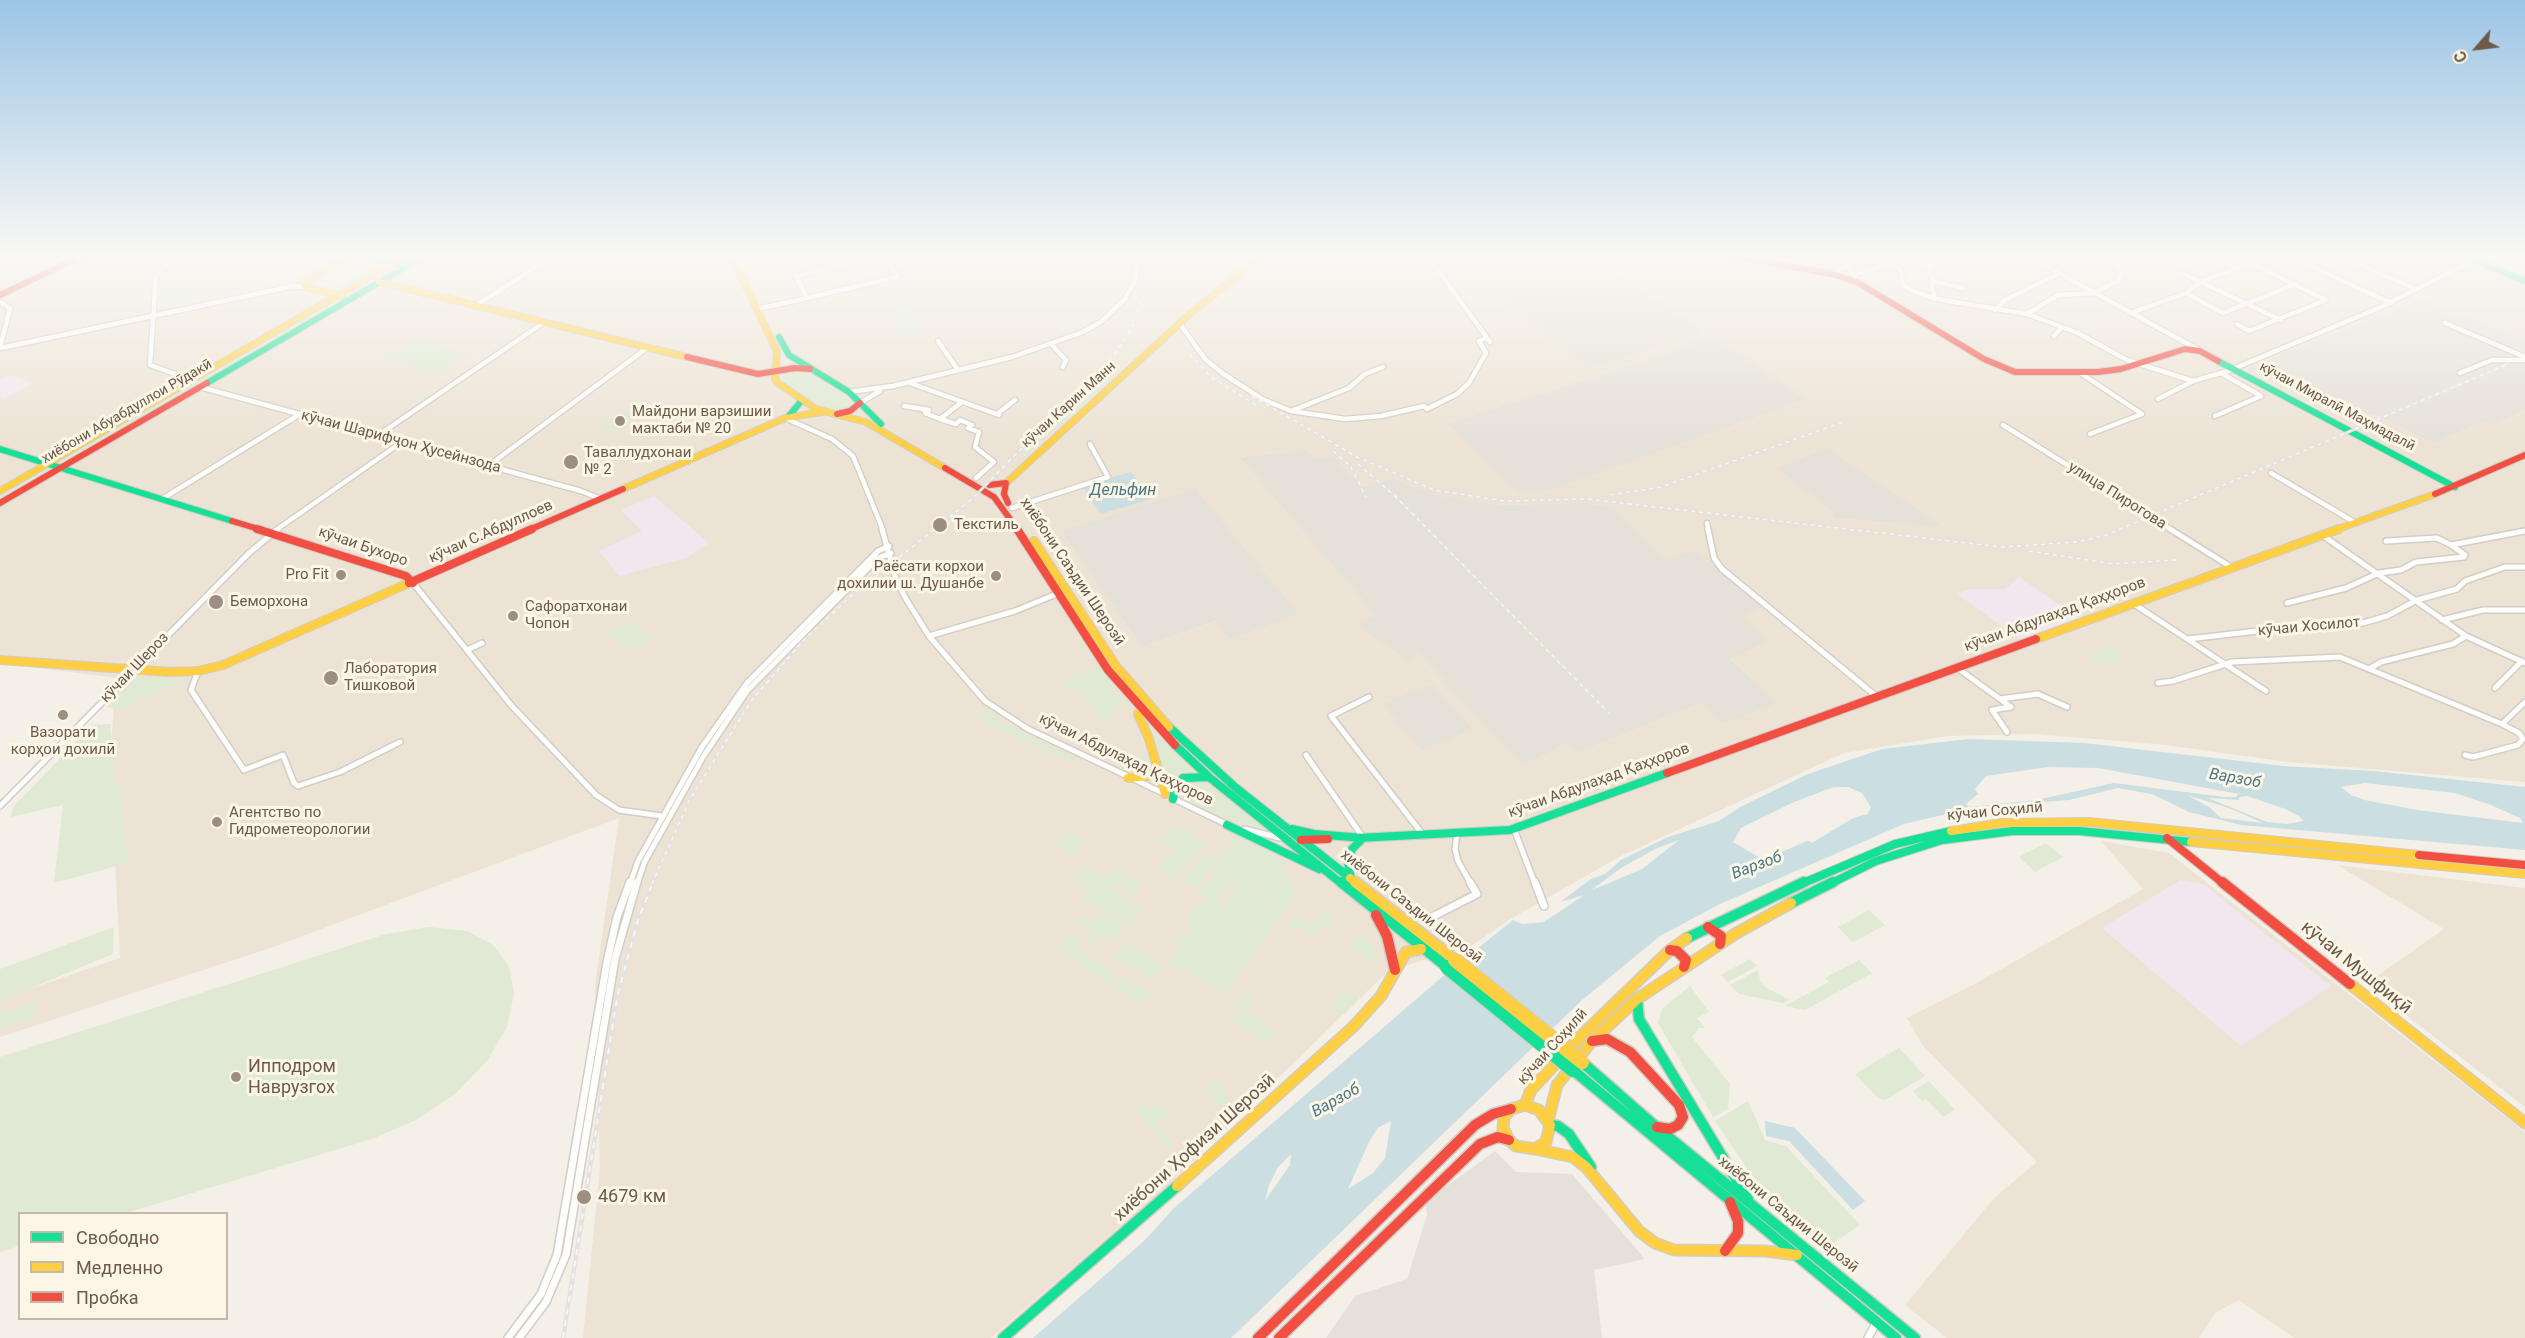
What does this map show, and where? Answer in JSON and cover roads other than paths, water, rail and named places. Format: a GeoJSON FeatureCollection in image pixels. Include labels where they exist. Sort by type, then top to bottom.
{"type":"FeatureCollection","features":[{"type":"Feature","properties":{"kind":"main road"},"geometry":{"type":"LineString","coordinates":[[0,491],[47,463],[196,383],[301,318]]}},
{"type":"Feature","properties":{"kind":"main road","name":"хиёбони Абуабдуллои Рӯдакӣ"},"geometry":{"type":"LineString","coordinates":[[0,503],[61,468],[196,383],[314,318]]}},
{"type":"Feature","properties":{"kind":"main road"},"geometry":{"type":"LineString","coordinates":[[525,318],[758,374],[795,368],[810,369]]}},
{"type":"Feature","properties":{"kind":"main road"},"geometry":{"type":"LineString","coordinates":[[764,318],[777,351],[776,372]]}},
{"type":"Feature","properties":{"kind":"main road","name":"хиёбони Саъдии Шерозӣ"},"geometry":{"type":"LineString","coordinates":[[765,318],[786,351],[810,369],[849,392],[879,422],[989,485],[1010,505],[1116,666],[1149,706],[1202,758],[1351,880],[1425,949],[1451,964]]}},
{"type":"Feature","properties":{"kind":"main road","name":"кӯчаи Карин Манн"},"geometry":{"type":"LineString","coordinates":[[1006,483],[1187,318]]}},
{"type":"Feature","properties":{"kind":"main road"},"geometry":{"type":"LineString","coordinates":[[1920,318],[1999,367],[2029,373],[2121,369],[2185,349],[2200,351]]}},
{"type":"Feature","properties":{"kind":"main road","name":"кӯчаи Миралӣ Маҳмадалӣ"},"geometry":{"type":"LineString","coordinates":[[2200,351],[2455,487]]}},
{"type":"Feature","properties":{"kind":"main road","name":"хиёбони Саъдии Шерозӣ"},"geometry":{"type":"LineString","coordinates":[[776,372],[778,383],[802,400],[824,411],[859,419],[872,425],[994,497],[1108,670],[1133,703],[1209,777],[1330,873],[1371,900],[1654,1125],[1915,1338]]}},
{"type":"Feature","properties":{"kind":"main road"},"geometry":{"type":"LineString","coordinates":[[785,418],[797,409],[802,400]]}},
{"type":"Feature","properties":{"kind":"main road"},"geometry":{"type":"LineString","coordinates":[[836,414],[850,411],[860,403]]}},
{"type":"Feature","properties":{"kind":"main road","name":"кӯчаи С.Абдуллоев"},"geometry":{"type":"LineString","coordinates":[[0,660],[133,670],[198,671],[250,655],[785,418],[824,411]]}},
{"type":"Feature","properties":{"kind":"main road","name":"кӯчаи Бухоро"},"geometry":{"type":"LineString","coordinates":[[0,449],[406,576],[413,583]]}},
{"type":"Feature","properties":{"kind":"main road","name":"кӯчаи Абдулаҳад Қаҳҳоров"},"geometry":{"type":"LineString","coordinates":[[1288,839],[1302,841],[1424,836],[1514,829],[2455,487],[2525,455]]}},
{"type":"Feature","properties":{"kind":"main road"},"geometry":{"type":"LineString","coordinates":[[989,485],[1006,483],[1004,494],[1010,505]]}},
{"type":"Feature","properties":{"kind":"main road"},"geometry":{"type":"LineString","coordinates":[[1133,703],[1169,797]]}},
{"type":"Feature","properties":{"kind":"main road"},"geometry":{"type":"LineString","coordinates":[[1128,778],[1148,776],[1154,771],[1156,761]]}},
{"type":"Feature","properties":{"kind":"main road"},"geometry":{"type":"LineString","coordinates":[[1169,797],[1184,778],[1209,777]]}},
{"type":"Feature","properties":{"kind":"main road","name":"кӯчаи Соҳилӣ"},"geometry":{"type":"LineString","coordinates":[[1525,1105],[1531,1090],[1582,1035],[1670,950],[1708,927],[1877,849],[1936,833],[2002,823],[2089,822],[2525,865]]}},
{"type":"Feature","properties":{"kind":"main road"},"geometry":{"type":"LineString","coordinates":[[1227,825],[1330,873]]}},
{"type":"Feature","properties":{"kind":"main road"},"geometry":{"type":"LineString","coordinates":[[1285,827],[1314,834],[1363,838]]}},
{"type":"Feature","properties":{"kind":"main road","name":"кӯчаи Соҳилӣ"},"geometry":{"type":"LineString","coordinates":[[1549,1123],[1552,1098],[1557,1085],[1592,1041],[1637,999],[1720,944],[1848,873],[1903,851],[1942,840],[2038,830],[2168,838],[2525,874]]}},
{"type":"Feature","properties":{"kind":"main road"},"geometry":{"type":"LineString","coordinates":[[1351,880],[1348,863],[1352,849],[1363,838]]}},
{"type":"Feature","properties":{"kind":"main road","name":"кӯчаи Мушфиқӣ"},"geometry":{"type":"LineString","coordinates":[[2168,838],[2525,1123]]}},
{"type":"Feature","properties":{"kind":"main road"},"geometry":{"type":"LineString","coordinates":[[1371,900],[1387,936],[1395,970]]}},
{"type":"Feature","properties":{"kind":"main road"},"geometry":{"type":"LineString","coordinates":[[1708,927],[1721,936],[1720,944]]}},
{"type":"Feature","properties":{"kind":"main road","name":"хиёбони Ҳофизи Шерозӣ"},"geometry":{"type":"LineString","coordinates":[[1003,1338],[1120,1238],[1354,1026],[1381,996],[1406,952],[1412,949],[1425,949]]}},
{"type":"Feature","properties":{"kind":"main road"},"geometry":{"type":"LineString","coordinates":[[1670,950],[1677,951],[1686,960],[1684,967]]}},
{"type":"Feature","properties":{"kind":"main road"},"geometry":{"type":"LineString","coordinates":[[1637,999],[1639,1019],[1753,1207]]}},
{"type":"Feature","properties":{"kind":"main road"},"geometry":{"type":"LineString","coordinates":[[1592,1041],[1607,1039],[1630,1052],[1679,1105],[1683,1117],[1678,1125],[1663,1129],[1654,1125]]}},
{"type":"Feature","properties":{"kind":"main road","name":"хиёбони Саъдии Шерозӣ"},"geometry":{"type":"LineString","coordinates":[[1578,1066],[1730,1202],[1896,1338]]}},
{"type":"Feature","properties":{"kind":"main road"},"geometry":{"type":"LineString","coordinates":[[1258,1338],[1475,1125],[1493,1114],[1525,1105],[1539,1110],[1549,1123],[1569,1134],[1602,1185],[1639,1231],[1655,1243],[1674,1250],[1797,1255]]}},
{"type":"Feature","properties":{"kind":"main road"},"geometry":{"type":"LineString","coordinates":[[1509,1140],[1503,1128],[1504,1117],[1511,1108]]}},
{"type":"Feature","properties":{"kind":"main road"},"geometry":{"type":"LineString","coordinates":[[1535,1149],[1546,1143],[1549,1123]]}},
{"type":"Feature","properties":{"kind":"main road"},"geometry":{"type":"LineString","coordinates":[[1279,1338],[1480,1144],[1498,1137],[1526,1149],[1574,1157],[1602,1185]]}},
{"type":"Feature","properties":{"kind":"main road"},"geometry":{"type":"LineString","coordinates":[[1725,1251],[1738,1233],[1738,1221],[1730,1202]]}},
{"type":"Feature","properties":{"kind":"street"},"geometry":{"type":"LineString","coordinates":[[7,318],[0,349],[142,318]]}},
{"type":"Feature","properties":{"kind":"street","name":"кӯчаи Шарифҷон Ҳусейнзода"},"geometry":{"type":"LineString","coordinates":[[153,318],[150,367],[300,414],[590,493],[601,499]]}},
{"type":"Feature","properties":{"kind":"street"},"geometry":{"type":"LineString","coordinates":[[849,392],[892,386],[1052,345],[1083,332],[1103,318]]}},
{"type":"Feature","properties":{"kind":"street"},"geometry":{"type":"LineString","coordinates":[[1180,324],[1205,359],[1262,399],[1291,411],[1345,419],[1381,416],[1424,406],[1427,409],[1457,394],[1469,383],[1486,353],[1479,341],[1488,340],[1473,318]]}},
{"type":"Feature","properties":{"kind":"street"},"geometry":{"type":"LineString","coordinates":[[2039,318],[2062,327],[2136,363],[2193,381]]}},
{"type":"Feature","properties":{"kind":"street"},"geometry":{"type":"LineString","coordinates":[[2141,318],[2200,351]]}},
{"type":"Feature","properties":{"kind":"street"},"geometry":{"type":"LineString","coordinates":[[2237,324],[2249,331],[2284,318]]}},
{"type":"Feature","properties":{"kind":"street"},"geometry":{"type":"LineString","coordinates":[[2158,399],[2193,381],[2234,368],[2354,318]]}},
{"type":"Feature","properties":{"kind":"street"},"geometry":{"type":"LineString","coordinates":[[377,435],[543,323]]}},
{"type":"Feature","properties":{"kind":"street"},"geometry":{"type":"LineString","coordinates":[[2445,323],[2525,358]]}},
{"type":"Feature","properties":{"kind":"street"},"geometry":{"type":"LineString","coordinates":[[2054,336],[2062,327]]}},
{"type":"Feature","properties":{"kind":"street"},"geometry":{"type":"LineString","coordinates":[[938,341],[958,370]]}},
{"type":"Feature","properties":{"kind":"street"},"geometry":{"type":"LineString","coordinates":[[1052,345],[1066,360],[1063,366]]}},
{"type":"Feature","properties":{"kind":"street"},"geometry":{"type":"LineString","coordinates":[[488,466],[647,348]]}},
{"type":"Feature","properties":{"kind":"street"},"geometry":{"type":"LineString","coordinates":[[2460,373],[2492,360],[2525,358]]}},
{"type":"Feature","properties":{"kind":"street"},"geometry":{"type":"LineString","coordinates":[[1291,411],[1349,388],[1365,374],[1383,367]]}},
{"type":"Feature","properties":{"kind":"street"},"geometry":{"type":"LineString","coordinates":[[2079,372],[2142,414],[2090,434]]}},
{"type":"Feature","properties":{"kind":"street"},"geometry":{"type":"LineString","coordinates":[[2215,416],[2261,396],[2221,373]]}},
{"type":"Feature","properties":{"kind":"street"},"geometry":{"type":"LineString","coordinates":[[908,382],[998,415],[1015,400]]}},
{"type":"Feature","properties":{"kind":"street"},"geometry":{"type":"LineString","coordinates":[[860,403],[868,396],[892,386]]}},
{"type":"Feature","properties":{"kind":"street"},"geometry":{"type":"LineString","coordinates":[[940,419],[962,402]]}},
{"type":"Feature","properties":{"kind":"street"},"geometry":{"type":"LineString","coordinates":[[904,406],[913,409],[917,406],[929,410],[925,413],[940,419],[956,424],[960,420],[972,425],[968,428],[979,432],[975,447],[994,462],[976,478]]}},
{"type":"Feature","properties":{"kind":"street"},"geometry":{"type":"LineString","coordinates":[[162,499],[300,414]]}},
{"type":"Feature","properties":{"kind":"street","name":"кӯчаи Абдулаҳад Қаҳҳоров"},"geometry":{"type":"LineString","coordinates":[[785,418],[827,436],[850,452],[890,550],[896,579],[902,592],[929,636],[985,701],[1012,721],[1227,825],[1288,839]]}},
{"type":"Feature","properties":{"kind":"street","name":"улица Пирогова"},"geometry":{"type":"LineString","coordinates":[[2003,425],[2231,567]]}},
{"type":"Feature","properties":{"kind":"street","name":"кӯчаи Шероз"},"geometry":{"type":"LineString","coordinates":[[0,806],[230,571],[273,533],[402,442]]}},
{"type":"Feature","properties":{"kind":"street"},"geometry":{"type":"LineString","coordinates":[[1010,505],[1108,477],[1090,444]]}},
{"type":"Feature","properties":{"kind":"street"},"geometry":{"type":"LineString","coordinates":[[2271,473],[2356,523]]}},
{"type":"Feature","properties":{"kind":"street"},"geometry":{"type":"LineString","coordinates":[[1707,523],[1714,558],[1722,569],[1876,696]]}},
{"type":"Feature","properties":{"kind":"street"},"geometry":{"type":"LineString","coordinates":[[2451,545],[2525,531]]}},
{"type":"Feature","properties":{"kind":"street"},"geometry":{"type":"LineString","coordinates":[[2322,536],[2379,573],[2466,636],[2524,662],[2495,688]]}},
{"type":"Feature","properties":{"kind":"street"},"geometry":{"type":"LineString","coordinates":[[2287,603],[2346,588],[2379,573],[2401,570],[2416,562],[2464,557],[2465,555],[2437,538],[2386,542]]}},
{"type":"Feature","properties":{"kind":"street"},"geometry":{"type":"LineString","coordinates":[[508,1338],[536,1303],[551,1272],[562,1233],[607,962],[617,917],[638,861],[708,737],[747,683],[878,550],[890,550]]}},
{"type":"Feature","properties":{"kind":"street"},"geometry":{"type":"LineString","coordinates":[[519,1338],[542,1308],[559,1275],[572,1231],[614,966],[629,905],[654,845],[703,757],[732,712],[762,673],[878,558],[890,550]]}},
{"type":"Feature","properties":{"kind":"street","name":"кӯчаи Хосилот"},"geometry":{"type":"LineString","coordinates":[[2188,639],[2301,626],[2353,624],[2387,616],[2417,600],[2457,589],[2465,581],[2500,569],[2525,567]]}},
{"type":"Feature","properties":{"kind":"street","name":"кӯчаи Бухоро"},"geometry":{"type":"LineString","coordinates":[[413,583],[523,718],[603,801],[619,810],[662,816]]}},
{"type":"Feature","properties":{"kind":"street"},"geometry":{"type":"LineString","coordinates":[[929,636],[1015,611],[1059,593]]}},
{"type":"Feature","properties":{"kind":"street"},"geometry":{"type":"LineString","coordinates":[[2133,603],[2266,691]]}},
{"type":"Feature","properties":{"kind":"street"},"geometry":{"type":"LineString","coordinates":[[2442,620],[2482,610],[2525,610]]}},
{"type":"Feature","properties":{"kind":"street"},"geometry":{"type":"LineString","coordinates":[[2369,669],[2381,662],[2453,644],[2466,636]]}},
{"type":"Feature","properties":{"kind":"street"},"geometry":{"type":"LineString","coordinates":[[467,650],[482,643]]}},
{"type":"Feature","properties":{"kind":"street"},"geometry":{"type":"LineString","coordinates":[[2158,683],[2173,681],[2232,662],[2340,657],[2502,724],[2519,733],[2523,739],[2518,745],[2473,757],[2465,755]]}},
{"type":"Feature","properties":{"kind":"street"},"geometry":{"type":"LineString","coordinates":[[1956,667],[2011,706],[1992,710],[2007,732]]}},
{"type":"Feature","properties":{"kind":"street"},"geometry":{"type":"LineString","coordinates":[[198,671],[191,690],[244,770],[283,755],[294,783],[298,786],[346,769],[400,742]]}},
{"type":"Feature","properties":{"kind":"street"},"geometry":{"type":"LineString","coordinates":[[2000,699],[2038,694],[2067,707]]}},
{"type":"Feature","properties":{"kind":"street"},"geometry":{"type":"LineString","coordinates":[[1369,697],[1331,716],[1424,836]]}},
{"type":"Feature","properties":{"kind":"street"},"geometry":{"type":"LineString","coordinates":[[2502,724],[2525,702]]}},
{"type":"Feature","properties":{"kind":"street"},"geometry":{"type":"LineString","coordinates":[[1306,755],[1363,838]]}},
{"type":"Feature","properties":{"kind":"street"},"geometry":{"type":"LineString","coordinates":[[1514,829],[1544,906]]}},
{"type":"Feature","properties":{"kind":"street"},"geometry":{"type":"LineString","coordinates":[[1432,917],[1477,894],[1458,861],[1457,834]]}},
{"type":"Feature","properties":{"kind":"street"},"geometry":{"type":"LineString","coordinates":[[590,1061],[599,1059]]}},
{"type":"Feature","properties":{"kind":"street"},"geometry":{"type":"LineString","coordinates":[[573,1165],[583,1163]]}},
{"type":"Feature","properties":{"kind":"street"},"geometry":{"type":"LineString","coordinates":[[1868,1338],[1877,1322]]}},
{"type":"Feature","properties":{"kind":"water","name":"Дельфин"},"geometry":{"type":"Polygon","coordinates":[[[1131,472],[1151,499],[1101,514],[1082,486],[1131,472]]]}},
{"type":"Feature","properties":{"kind":"water"},"geometry":{"type":"Polygon","coordinates":[[[1969,739],[2084,743],[2284,766],[2374,771],[2525,787],[2525,850],[2241,825],[2189,812],[2152,794],[2118,788],[2069,800],[1977,807],[1904,824],[1720,904],[1660,936],[1581,1001],[1231,1338],[1033,1338],[1145,1240],[1174,1208],[1442,977],[1513,920],[1522,924],[1544,922],[1584,895],[1560,902],[1591,879],[1605,874],[1621,860],[1668,837],[1719,821],[1740,807],[1808,774],[1882,749],[1969,739]],[[2048,767],[1986,776],[1975,789],[1978,794],[1966,804],[1969,807],[2036,800],[2114,783],[2224,797],[2236,797],[2239,794],[2098,768],[2048,767]],[[2365,783],[2341,787],[2351,795],[2417,810],[2523,823],[2520,818],[2491,805],[2455,793],[2365,783]],[[1834,787],[1794,802],[1741,828],[1733,842],[1774,866],[1853,818],[1868,814],[1871,807],[1862,793],[1848,787],[1834,787]],[[2187,795],[2209,807],[2221,818],[2263,823],[2232,809],[2187,795]],[[2247,796],[2240,797],[2238,800],[2208,798],[2267,822],[2287,824],[2303,821],[2299,816],[2285,809],[2247,796]],[[1679,840],[1655,849],[1621,868],[1590,891],[1642,869],[1679,840]],[[1391,1121],[1378,1128],[1369,1142],[1348,1189],[1373,1173],[1385,1158],[1391,1121]],[[1291,1154],[1278,1167],[1269,1185],[1265,1201],[1290,1165],[1291,1154]]]}},
{"type":"Feature","properties":{"kind":"water"},"geometry":{"type":"Polygon","coordinates":[[[1765,1121],[1795,1128],[1865,1201],[1853,1210],[1789,1141],[1766,1136],[1765,1121]]]}},
{"type":"Feature","properties":{"kind":"waterway","name":"Варзоб"},"geometry":{"type":"LineString","coordinates":[[1756,868],[1808,846]]}},
{"type":"Feature","properties":{"kind":"railway"},"geometry":{"type":"LineString","coordinates":[[652,884],[689,801],[751,701],[802,642],[851,596],[972,499],[1116,352],[1136,318]]}},
{"type":"Feature","properties":{"kind":"railway"},"geometry":{"type":"LineString","coordinates":[[1190,354],[1211,377],[1256,405]]}},
{"type":"Feature","properties":{"kind":"railway"},"geometry":{"type":"LineString","coordinates":[[1252,396],[1357,457],[1434,490],[1505,501],[1587,499],[2002,547],[2077,542],[2106,535],[2508,364]]}},
{"type":"Feature","properties":{"kind":"railway"},"geometry":{"type":"LineString","coordinates":[[1610,495],[1661,487],[1843,422]]}},
{"type":"Feature","properties":{"kind":"railway"},"geometry":{"type":"LineString","coordinates":[[1333,451],[1351,467],[1366,497]]}},
{"type":"Feature","properties":{"kind":"railway"},"geometry":{"type":"LineString","coordinates":[[1358,464],[1394,495],[1610,714]]}},
{"type":"Feature","properties":{"kind":"railway"},"geometry":{"type":"LineString","coordinates":[[2029,551],[2114,564],[2177,560]]}},
{"type":"Feature","properties":{"kind":"railway"},"geometry":{"type":"LineString","coordinates":[[563,1338],[617,998],[637,923],[653,882]]}},
{"type":"Feature","properties":{"kind":"place","name":"Майдони варзишии мактаби № 20"},"geometry":{"type":"Point","coordinates":[620,421]}},
{"type":"Feature","properties":{"kind":"place","name":"Таваллудхонаи № 2"},"geometry":{"type":"Point","coordinates":[571,462]}},
{"type":"Feature","properties":{"kind":"place","name":"Текстиль"},"geometry":{"type":"Point","coordinates":[940,525]}},
{"type":"Feature","properties":{"kind":"place","name":"Pro Fit"},"geometry":{"type":"Point","coordinates":[341,575]}},
{"type":"Feature","properties":{"kind":"place","name":"Раёсати корхои дохилии ш. Душанбе"},"geometry":{"type":"Point","coordinates":[996,576]}},
{"type":"Feature","properties":{"kind":"place","name":"Беморхона"},"geometry":{"type":"Point","coordinates":[216,602]}},
{"type":"Feature","properties":{"kind":"place","name":"Сафоратхонаи Чопон"},"geometry":{"type":"Point","coordinates":[513,616]}},
{"type":"Feature","properties":{"kind":"place","name":"Лаборатория Тишковой"},"geometry":{"type":"Point","coordinates":[331,678]}},
{"type":"Feature","properties":{"kind":"place","name":"Вазорати корҳои дохилӣ"},"geometry":{"type":"Point","coordinates":[63,715]}},
{"type":"Feature","properties":{"kind":"place","name":"Агентство по Гидрометеорологии"},"geometry":{"type":"Point","coordinates":[217,822]}},
{"type":"Feature","properties":{"kind":"place","name":"Ипподром Наврузгох"},"geometry":{"type":"Point","coordinates":[236,1077]}},
{"type":"Feature","properties":{"kind":"place","name":"4679 км"},"geometry":{"type":"Point","coordinates":[584,1197]}}]}
